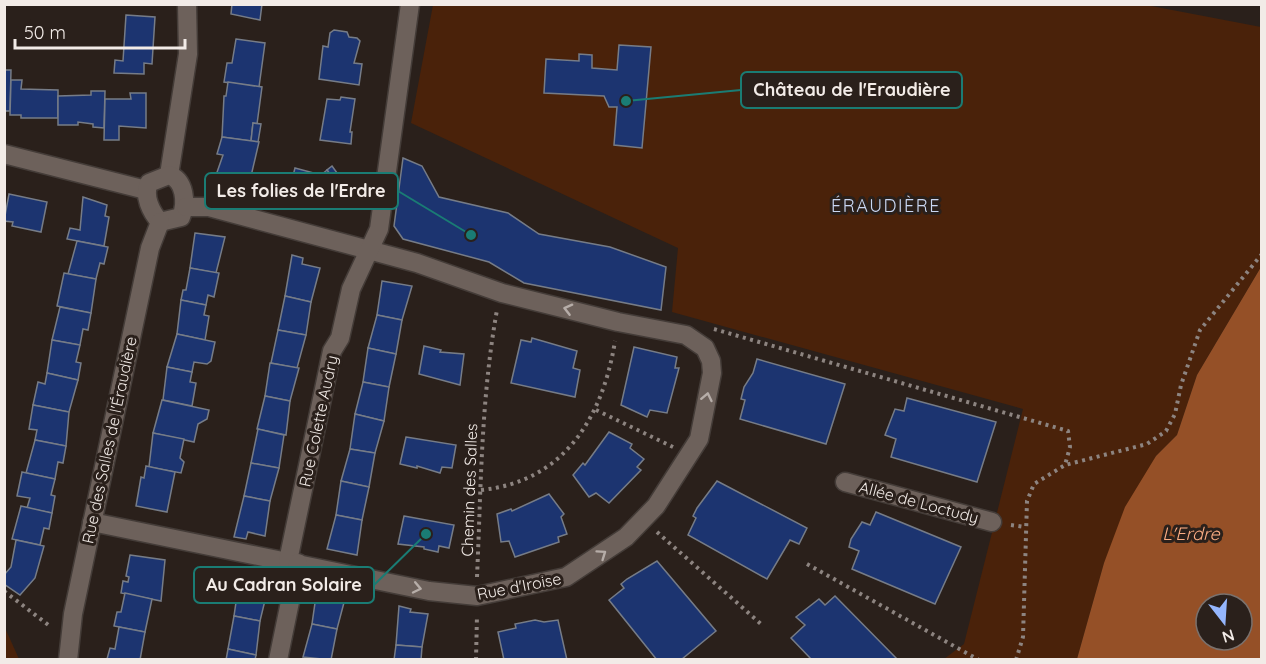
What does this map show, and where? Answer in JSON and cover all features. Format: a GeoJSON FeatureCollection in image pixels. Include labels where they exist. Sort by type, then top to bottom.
{"type":"FeatureCollection","features":[{"type":"Feature","properties":{"kind":"street"},"geometry":{"type":"LineString","coordinates":[[169,175],[188,54],[187,4]]}},
{"type":"Feature","properties":{"kind":"street","name":"Rue Colette Audry"},"geometry":{"type":"LineString","coordinates":[[278,660],[293,562],[332,351],[340,338],[351,289],[369,252],[383,211],[411,4]]}},
{"type":"Feature","properties":{"kind":"street"},"geometry":{"type":"LineString","coordinates":[[4,154],[146,190]]}},
{"type":"Feature","properties":{"kind":"street"},"geometry":{"type":"LineString","coordinates":[[169,175],[176,177],[180,184],[186,207],[181,217],[159,222],[152,213],[146,190],[149,183],[169,175]]}},
{"type":"Feature","properties":{"kind":"street"},"geometry":{"type":"LineString","coordinates":[[186,207],[209,207],[369,252],[417,263],[502,293],[618,322],[686,335]]}},
{"type":"Feature","properties":{"kind":"street","name":"Rue des Salles de l'Éraudière"},"geometry":{"type":"LineString","coordinates":[[68,660],[69,632],[150,249],[159,222]]}},
{"type":"Feature","properties":{"kind":"street","name":"Rue d'Iroise"},"geometry":{"type":"LineString","coordinates":[[92,522],[429,591],[477,596],[566,578],[601,556],[643,520],[674,481],[699,439],[710,385],[711,361],[705,348],[686,335]]}},
{"type":"Feature","properties":{"kind":"street","name":"Allée de Loctudy"},"geometry":{"type":"LineString","coordinates":[[845,482],[992,522]]}},
{"type":"Feature","properties":{"kind":"path"},"geometry":{"type":"LineString","coordinates":[[1016,660],[1023,637],[1027,501],[1034,484],[1065,465],[1147,444],[1166,431],[1175,414],[1181,384],[1200,330],[1262,254]]}},
{"type":"Feature","properties":{"kind":"path","name":"Chemin des Salles"},"geometry":{"type":"LineString","coordinates":[[476,660],[481,440],[488,357],[495,322]]}},
{"type":"Feature","properties":{"kind":"path"},"geometry":{"type":"LineString","coordinates":[[686,335],[702,327],[719,330],[1068,431],[1070,447],[1065,465]]}},
{"type":"Feature","properties":{"kind":"path"},"geometry":{"type":"LineString","coordinates":[[481,490],[516,484],[543,471],[565,452],[596,411],[615,344]]}},
{"type":"Feature","properties":{"kind":"path"},"geometry":{"type":"LineString","coordinates":[[596,411],[668,444]]}},
{"type":"Feature","properties":{"kind":"path"},"geometry":{"type":"LineString","coordinates":[[643,520],[761,624]]}},
{"type":"Feature","properties":{"kind":"path"},"geometry":{"type":"LineString","coordinates":[[807,564],[980,660]]}},
{"type":"Feature","properties":{"kind":"path"},"geometry":{"type":"LineString","coordinates":[[4,591],[54,630]]}},
{"type":"Feature","properties":{"kind":"shaded area"},"geometry":{"type":"Polygon","coordinates":[[[433,5],[1146,5],[1261,27],[1261,267],[1197,375],[1177,435],[1156,456],[1104,563],[1077,659],[944,659],[964,644],[1023,409],[672,312],[678,248],[411,123],[433,5]]]}},
{"type":"Feature","properties":{"kind":"shaded area"},"geometry":{"type":"Polygon","coordinates":[[[5,628],[19,659],[5,659],[5,628]]]}},
{"type":"Feature","properties":{"kind":"water","name":"L'Erdre"},"geometry":{"type":"Polygon","coordinates":[[[1261,267],[1261,659],[1077,659],[1104,563],[1125,507],[1156,456],[1177,435],[1197,375],[1261,267]]]}},
{"type":"Feature","properties":{"kind":"building"},"geometry":{"type":"Polygon","coordinates":[[[232,4],[262,4],[260,20],[231,14],[232,4]]]}},
{"type":"Feature","properties":{"kind":"building"},"geometry":{"type":"Polygon","coordinates":[[[126,15],[155,17],[152,64],[144,63],[144,74],[114,73],[115,60],[123,61],[126,15]]]}},
{"type":"Feature","properties":{"kind":"building"},"geometry":{"type":"Polygon","coordinates":[[[334,30],[347,32],[349,37],[360,41],[354,63],[362,64],[359,85],[319,79],[323,46],[328,47],[330,33],[334,30]]]}},
{"type":"Feature","properties":{"kind":"building"},"geometry":{"type":"Polygon","coordinates":[[[236,39],[265,43],[259,87],[224,82],[227,63],[232,63],[236,39]]]}},
{"type":"Feature","properties":{"kind":"building"},"geometry":{"type":"Polygon","coordinates":[[[619,45],[651,47],[642,148],[614,145],[617,107],[609,107],[604,96],[544,93],[546,59],[579,61],[579,54],[592,55],[592,68],[617,70],[619,45]]]}},
{"type":"Feature","properties":{"kind":"building"},"geometry":{"type":"Polygon","coordinates":[[[4,70],[11,70],[10,111],[4,111],[4,70]]]}},
{"type":"Feature","properties":{"kind":"building"},"geometry":{"type":"Polygon","coordinates":[[[11,80],[22,80],[21,89],[58,90],[58,118],[21,118],[21,115],[10,115],[11,80]]]}},
{"type":"Feature","properties":{"kind":"building"},"geometry":{"type":"Polygon","coordinates":[[[228,82],[262,87],[257,124],[253,123],[251,141],[222,137],[224,96],[226,96],[228,82]]]}},
{"type":"Feature","properties":{"kind":"building"},"geometry":{"type":"Polygon","coordinates":[[[91,91],[105,91],[104,128],[78,122],[78,125],[58,125],[58,96],[91,95],[91,91]]]}},
{"type":"Feature","properties":{"kind":"building"},"geometry":{"type":"Polygon","coordinates":[[[130,93],[146,93],[146,128],[119,126],[119,140],[104,140],[105,99],[131,99],[130,93]]]}},
{"type":"Feature","properties":{"kind":"building"},"geometry":{"type":"Polygon","coordinates":[[[341,97],[355,99],[350,132],[352,132],[351,144],[320,140],[327,99],[340,100],[341,97]]]}},
{"type":"Feature","properties":{"kind":"building"},"geometry":{"type":"Polygon","coordinates":[[[253,123],[261,124],[258,142],[251,141],[253,123]]]}},
{"type":"Feature","properties":{"kind":"building"},"geometry":{"type":"Polygon","coordinates":[[[222,137],[259,142],[248,189],[214,181],[223,155],[217,154],[222,137]]]}},
{"type":"Feature","properties":{"kind":"building"},"geometry":{"type":"Polygon","coordinates":[[[403,158],[422,166],[439,197],[508,213],[539,234],[610,247],[666,267],[661,310],[524,283],[489,262],[403,239],[394,226],[403,158]]]}},
{"type":"Feature","properties":{"kind":"building"},"geometry":{"type":"Polygon","coordinates":[[[332,166],[340,177],[335,181],[327,170],[332,166]]]}},
{"type":"Feature","properties":{"kind":"building"},"geometry":{"type":"Polygon","coordinates":[[[295,168],[321,175],[327,170],[335,181],[340,177],[350,191],[326,209],[287,199],[295,168]]]}},
{"type":"Feature","properties":{"kind":"building"},"geometry":{"type":"Polygon","coordinates":[[[9,194],[47,202],[41,232],[12,226],[13,222],[4,221],[9,194]]]}},
{"type":"Feature","properties":{"kind":"building"},"geometry":{"type":"Polygon","coordinates":[[[83,197],[107,205],[105,216],[109,217],[104,246],[67,239],[70,228],[80,230],[83,197]]]}},
{"type":"Feature","properties":{"kind":"building"},"geometry":{"type":"Polygon","coordinates":[[[195,233],[225,237],[216,273],[190,268],[195,233]]]}},
{"type":"Feature","properties":{"kind":"building"},"geometry":{"type":"Polygon","coordinates":[[[77,241],[108,247],[104,264],[100,263],[96,279],[68,274],[77,241]]]}},
{"type":"Feature","properties":{"kind":"building"},"geometry":{"type":"Polygon","coordinates":[[[292,255],[303,258],[302,264],[320,268],[311,302],[285,296],[292,255]]]}},
{"type":"Feature","properties":{"kind":"building"},"geometry":{"type":"Polygon","coordinates":[[[190,268],[219,273],[214,297],[208,295],[206,305],[181,300],[183,290],[186,290],[190,268]]]}},
{"type":"Feature","properties":{"kind":"building"},"geometry":{"type":"Polygon","coordinates":[[[64,273],[96,279],[91,313],[57,306],[64,273]]]}},
{"type":"Feature","properties":{"kind":"building"},"geometry":{"type":"Polygon","coordinates":[[[382,281],[412,286],[402,320],[377,315],[382,281]]]}},
{"type":"Feature","properties":{"kind":"building"},"geometry":{"type":"Polygon","coordinates":[[[285,296],[311,302],[306,335],[278,330],[285,296]]]}},
{"type":"Feature","properties":{"kind":"building"},"geometry":{"type":"Polygon","coordinates":[[[181,300],[206,305],[204,315],[209,316],[205,340],[177,334],[181,300]]]}},
{"type":"Feature","properties":{"kind":"building"},"geometry":{"type":"Polygon","coordinates":[[[60,307],[91,313],[88,330],[83,329],[80,345],[52,340],[60,307]]]}},
{"type":"Feature","properties":{"kind":"building"},"geometry":{"type":"Polygon","coordinates":[[[377,315],[402,320],[396,354],[368,348],[377,315]]]}},
{"type":"Feature","properties":{"kind":"building"},"geometry":{"type":"Polygon","coordinates":[[[278,330],[306,335],[297,368],[271,363],[278,330]]]}},
{"type":"Feature","properties":{"kind":"building"},"geometry":{"type":"Polygon","coordinates":[[[177,334],[215,342],[211,361],[207,364],[194,362],[192,372],[167,367],[177,334]]]}},
{"type":"Feature","properties":{"kind":"building"},"geometry":{"type":"Polygon","coordinates":[[[532,338],[577,351],[573,368],[580,370],[575,397],[511,383],[521,340],[531,342],[532,338]]]}},
{"type":"Feature","properties":{"kind":"building"},"geometry":{"type":"Polygon","coordinates":[[[52,340],[80,345],[76,362],[81,363],[78,380],[47,373],[52,340]]]}},
{"type":"Feature","properties":{"kind":"building"},"geometry":{"type":"Polygon","coordinates":[[[424,346],[441,350],[440,352],[464,354],[460,385],[419,374],[424,346]]]}},
{"type":"Feature","properties":{"kind":"building"},"geometry":{"type":"Polygon","coordinates":[[[634,347],[677,357],[675,368],[679,368],[667,413],[650,410],[647,417],[621,405],[634,347]]]}},
{"type":"Feature","properties":{"kind":"building"},"geometry":{"type":"Polygon","coordinates":[[[368,348],[396,354],[389,387],[363,382],[368,348]]]}},
{"type":"Feature","properties":{"kind":"building"},"geometry":{"type":"Polygon","coordinates":[[[757,359],[845,384],[826,444],[740,419],[745,400],[741,399],[744,387],[753,373],[757,359]]]}},
{"type":"Feature","properties":{"kind":"building"},"geometry":{"type":"Polygon","coordinates":[[[270,363],[299,368],[290,401],[265,396],[270,363]]]}},
{"type":"Feature","properties":{"kind":"building"},"geometry":{"type":"Polygon","coordinates":[[[167,367],[192,372],[190,382],[196,383],[192,406],[163,400],[167,367]]]}},
{"type":"Feature","properties":{"kind":"building"},"geometry":{"type":"Polygon","coordinates":[[[47,373],[78,380],[69,412],[33,405],[38,382],[45,384],[47,373]]]}},
{"type":"Feature","properties":{"kind":"building"},"geometry":{"type":"Polygon","coordinates":[[[363,382],[389,387],[384,421],[355,414],[363,382]]]}},
{"type":"Feature","properties":{"kind":"building"},"geometry":{"type":"Polygon","coordinates":[[[265,396],[290,401],[286,435],[257,429],[265,396]]]}},
{"type":"Feature","properties":{"kind":"building"},"geometry":{"type":"Polygon","coordinates":[[[907,398],[996,422],[977,482],[891,457],[896,439],[885,435],[895,409],[904,411],[907,398]]]}},
{"type":"Feature","properties":{"kind":"building"},"geometry":{"type":"Polygon","coordinates":[[[162,400],[209,410],[207,419],[198,424],[194,442],[153,433],[162,400]]]}},
{"type":"Feature","properties":{"kind":"building"},"geometry":{"type":"Polygon","coordinates":[[[33,405],[69,412],[66,446],[35,440],[37,430],[29,429],[33,405]]]}},
{"type":"Feature","properties":{"kind":"building"},"geometry":{"type":"Polygon","coordinates":[[[355,414],[384,421],[375,453],[350,449],[355,414]]]}},
{"type":"Feature","properties":{"kind":"building"},"geometry":{"type":"Polygon","coordinates":[[[258,429],[284,435],[279,468],[251,463],[258,429]]]}},
{"type":"Feature","properties":{"kind":"building"},"geometry":{"type":"Polygon","coordinates":[[[609,432],[632,444],[630,448],[644,459],[637,467],[641,470],[609,503],[596,493],[589,497],[573,475],[583,463],[585,465],[609,432]]]}},
{"type":"Feature","properties":{"kind":"building"},"geometry":{"type":"Polygon","coordinates":[[[153,433],[184,439],[180,458],[184,462],[181,473],[149,467],[153,433]]]}},
{"type":"Feature","properties":{"kind":"building"},"geometry":{"type":"Polygon","coordinates":[[[406,437],[456,445],[452,468],[442,467],[440,473],[400,464],[406,437]]]}},
{"type":"Feature","properties":{"kind":"building"},"geometry":{"type":"Polygon","coordinates":[[[35,440],[66,446],[63,463],[58,462],[55,479],[26,473],[35,440]]]}},
{"type":"Feature","properties":{"kind":"building"},"geometry":{"type":"Polygon","coordinates":[[[350,449],[375,453],[369,487],[341,481],[350,449]]]}},
{"type":"Feature","properties":{"kind":"building"},"geometry":{"type":"Polygon","coordinates":[[[251,463],[279,468],[270,501],[244,496],[251,463]]]}},
{"type":"Feature","properties":{"kind":"building"},"geometry":{"type":"Polygon","coordinates":[[[146,466],[175,472],[167,512],[136,506],[141,477],[144,478],[146,466]]]}},
{"type":"Feature","properties":{"kind":"building"},"geometry":{"type":"Polygon","coordinates":[[[22,472],[55,479],[51,495],[55,496],[52,513],[27,508],[30,498],[17,496],[22,472]]]}},
{"type":"Feature","properties":{"kind":"building"},"geometry":{"type":"Polygon","coordinates":[[[341,481],[369,487],[362,520],[336,515],[341,481]]]}},
{"type":"Feature","properties":{"kind":"building"},"geometry":{"type":"Polygon","coordinates":[[[717,481],[807,528],[799,544],[790,540],[767,579],[688,535],[696,518],[693,516],[697,508],[717,481]]]}},
{"type":"Feature","properties":{"kind":"building"},"geometry":{"type":"Polygon","coordinates":[[[549,494],[564,514],[561,517],[567,534],[558,537],[559,542],[515,557],[509,541],[501,542],[497,514],[511,509],[512,511],[549,494]]]}},
{"type":"Feature","properties":{"kind":"building"},"geometry":{"type":"Polygon","coordinates":[[[244,496],[270,501],[265,536],[248,532],[246,539],[234,537],[244,496]]]}},
{"type":"Feature","properties":{"kind":"building"},"geometry":{"type":"Polygon","coordinates":[[[21,506],[52,513],[49,529],[44,528],[40,545],[12,539],[21,506]]]}},
{"type":"Feature","properties":{"kind":"building"},"geometry":{"type":"Polygon","coordinates":[[[876,512],[961,547],[935,604],[852,569],[859,551],[849,547],[851,539],[862,522],[870,525],[876,512]]]}},
{"type":"Feature","properties":{"kind":"building"},"geometry":{"type":"Polygon","coordinates":[[[336,515],[362,520],[357,555],[327,549],[336,515]]]}},
{"type":"Feature","properties":{"kind":"building"},"geometry":{"type":"Polygon","coordinates":[[[404,516],[454,525],[449,548],[439,546],[438,552],[424,549],[424,547],[398,544],[404,516]]]}},
{"type":"Feature","properties":{"kind":"building"},"geometry":{"type":"Polygon","coordinates":[[[16,540],[44,546],[35,578],[20,595],[4,584],[4,575],[11,567],[16,540]]]}},
{"type":"Feature","properties":{"kind":"building"},"geometry":{"type":"Polygon","coordinates":[[[130,555],[165,560],[161,601],[121,593],[123,581],[128,582],[129,577],[126,576],[130,555]]]}},
{"type":"Feature","properties":{"kind":"building"},"geometry":{"type":"Polygon","coordinates":[[[657,561],[716,631],[682,659],[657,660],[609,600],[624,588],[621,584],[627,579],[657,561]]]}},
{"type":"Feature","properties":{"kind":"building"},"geometry":{"type":"Polygon","coordinates":[[[239,582],[268,588],[260,621],[234,616],[239,582]]]}},
{"type":"Feature","properties":{"kind":"building"},"geometry":{"type":"Polygon","coordinates":[[[317,589],[346,595],[337,629],[312,624],[317,589]]]}},
{"type":"Feature","properties":{"kind":"building"},"geometry":{"type":"Polygon","coordinates":[[[125,593],[152,599],[145,632],[114,626],[117,612],[121,612],[125,593]]]}},
{"type":"Feature","properties":{"kind":"building"},"geometry":{"type":"Polygon","coordinates":[[[835,596],[898,660],[812,660],[791,638],[805,625],[796,617],[819,599],[825,605],[835,596]]]}},
{"type":"Feature","properties":{"kind":"building"},"geometry":{"type":"Polygon","coordinates":[[[399,606],[411,609],[410,612],[428,614],[422,647],[396,645],[399,606]]]}},
{"type":"Feature","properties":{"kind":"building"},"geometry":{"type":"Polygon","coordinates":[[[234,616],[260,621],[256,655],[228,649],[234,616]]]}},
{"type":"Feature","properties":{"kind":"building"},"geometry":{"type":"Polygon","coordinates":[[[535,620],[544,622],[558,620],[567,660],[504,660],[498,632],[516,628],[515,624],[535,620]]]}},
{"type":"Feature","properties":{"kind":"building"},"geometry":{"type":"Polygon","coordinates":[[[312,624],[337,629],[331,660],[303,657],[312,624]]]}},
{"type":"Feature","properties":{"kind":"building"},"geometry":{"type":"Polygon","coordinates":[[[119,627],[145,632],[140,660],[107,659],[110,648],[115,649],[119,627]]]}},
{"type":"Feature","properties":{"kind":"building"},"geometry":{"type":"Polygon","coordinates":[[[396,645],[422,647],[421,660],[394,660],[396,645]]]}},
{"type":"Feature","properties":{"kind":"building"},"geometry":{"type":"Polygon","coordinates":[[[228,649],[256,655],[255,660],[226,660],[228,649]]]}},
{"type":"Feature","properties":{"kind":"place","name":"Château de l'Eraudière"},"geometry":{"type":"Point","coordinates":[626,101]}},
{"type":"Feature","properties":{"kind":"place","name":"Les folies de l'Erdre"},"geometry":{"type":"Point","coordinates":[471,235]}},
{"type":"Feature","properties":{"kind":"place","name":"Au Cadran Solaire"},"geometry":{"type":"Point","coordinates":[426,534]}},
{"type":"Feature","properties":{"kind":"district","name":"ÉRAUDIÈRE"},"geometry":{"type":"Point","coordinates":[886,206]}}]}
